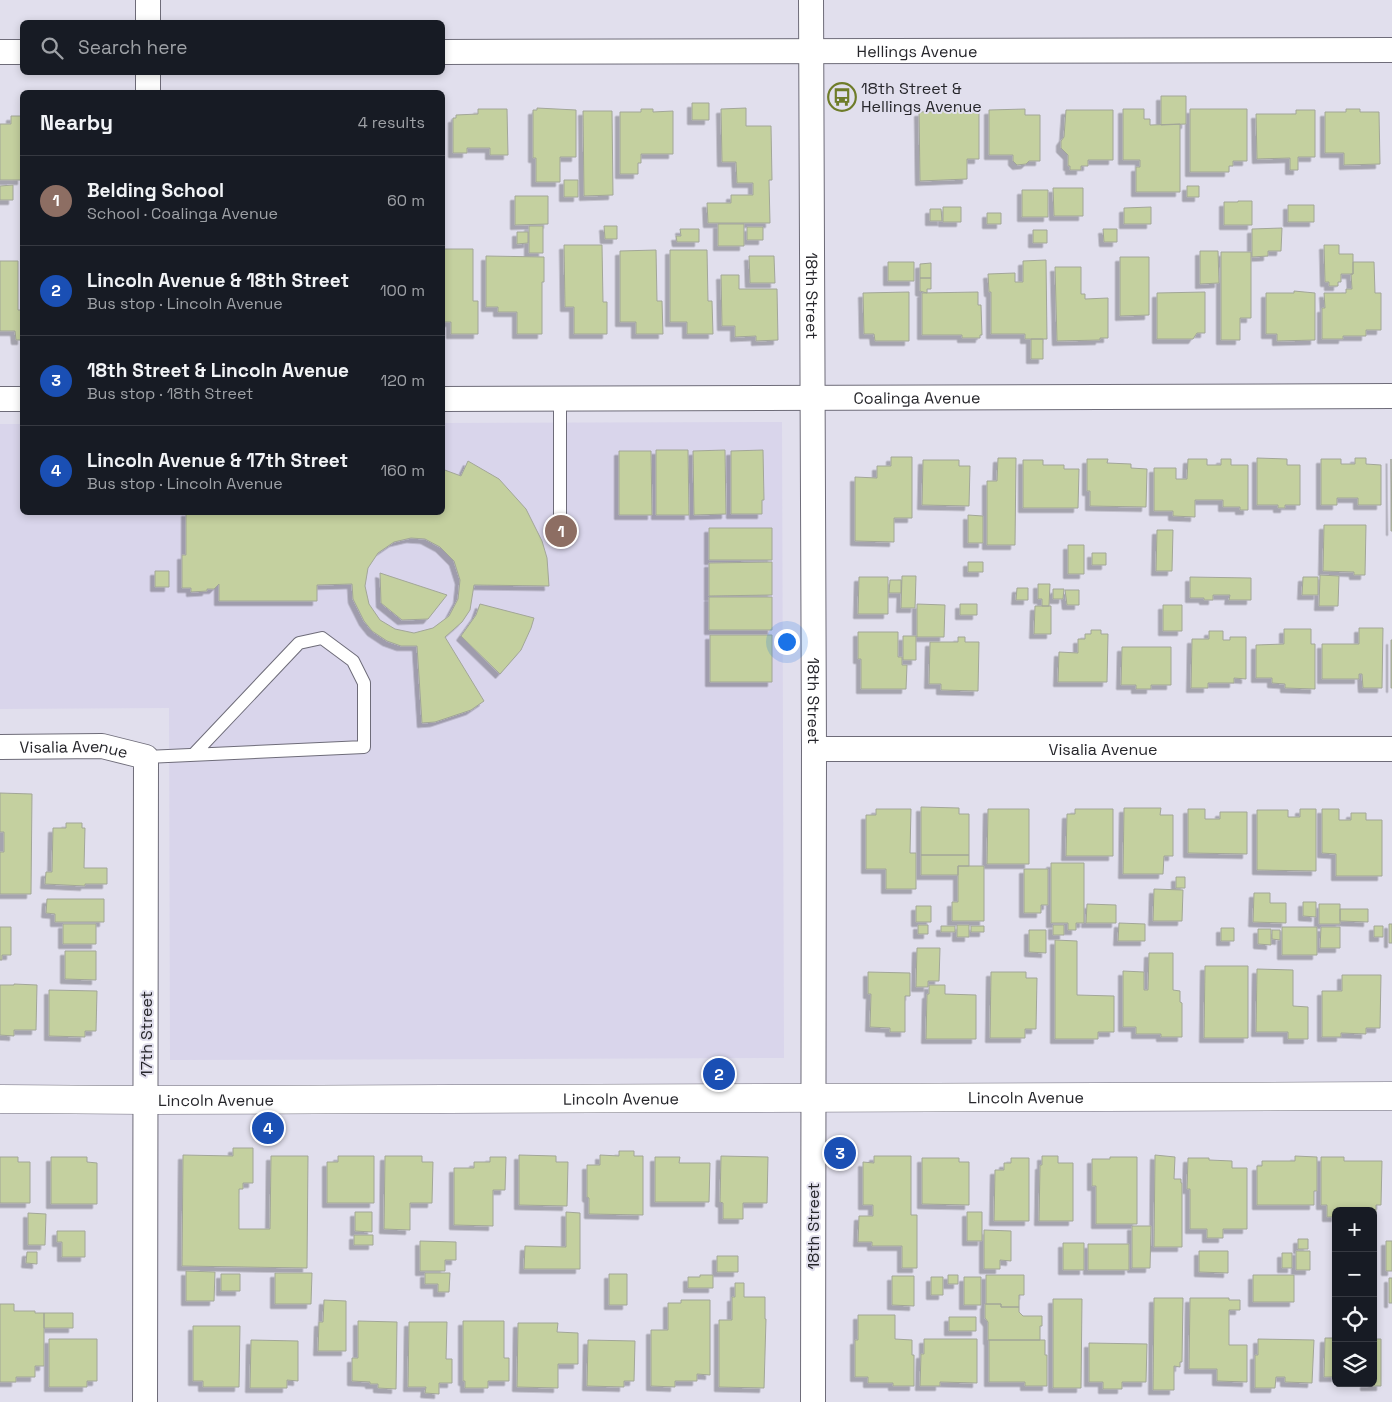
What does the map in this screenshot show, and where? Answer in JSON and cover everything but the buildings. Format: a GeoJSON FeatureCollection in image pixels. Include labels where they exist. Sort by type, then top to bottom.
{"type":"FeatureCollection","features":[{"type":"Feature","properties":{"kind":"street"},"geometry":{"type":"LineString","coordinates":[[148,0],[148,20]]}},
{"type":"Feature","properties":{"kind":"street","name":"18th Street"},"geometry":{"type":"LineString","coordinates":[[811,0],[814,749],[813,1402]]}},
{"type":"Feature","properties":{"kind":"street","name":"Hellings Avenue"},"geometry":{"type":"LineString","coordinates":[[445,52],[1392,50]]}},
{"type":"Feature","properties":{"kind":"street"},"geometry":{"type":"LineString","coordinates":[[0,52],[20,52]]}},
{"type":"Feature","properties":{"kind":"street"},"geometry":{"type":"LineString","coordinates":[[148,75],[148,90]]}},
{"type":"Feature","properties":{"kind":"street","name":"Coalinga Avenue"},"geometry":{"type":"LineString","coordinates":[[445,399],[1392,396]]}},
{"type":"Feature","properties":{"kind":"street"},"geometry":{"type":"LineString","coordinates":[[0,399],[20,399]]}},
{"type":"Feature","properties":{"kind":"street","name":"Visalia Avenue"},"geometry":{"type":"LineString","coordinates":[[0,747],[102,746],[146,757]]}},
{"type":"Feature","properties":{"kind":"street","name":"Visalia Avenue"},"geometry":{"type":"LineString","coordinates":[[814,749],[1392,749]]}},
{"type":"Feature","properties":{"kind":"street","name":"17th Street"},"geometry":{"type":"LineString","coordinates":[[145,1402],[146,757]]}},
{"type":"Feature","properties":{"kind":"street","name":"Lincoln Avenue"},"geometry":{"type":"LineString","coordinates":[[0,1099],[1392,1096]]}},
{"type":"Feature","properties":{"kind":"lane"},"geometry":{"type":"LineString","coordinates":[[560,399],[560,523]]}},
{"type":"Feature","properties":{"kind":"lane"},"geometry":{"type":"LineString","coordinates":[[146,757],[193,756],[364,747],[364,683],[353,661],[322,638],[299,642],[193,756]]}},
{"type":"Feature","properties":{"kind":"shaded area"},"geometry":{"type":"Polygon","coordinates":[[[782,422],[784,1058],[170,1060],[169,708],[0,709],[0,424],[20,424],[20,515],[445,515],[445,423],[782,422]]]}},
{"type":"Feature","properties":{"kind":"place","name":"18th Street & Hellings Avenue"},"geometry":{"type":"Point","coordinates":[842,97]}},
{"type":"Feature","properties":{"kind":"place","name":"Belding School"},"geometry":{"type":"Point","coordinates":[561,531]}},
{"type":"Feature","properties":{"kind":"place","name":"Lincoln Avenue & 18th Street"},"geometry":{"type":"Point","coordinates":[719,1074]}},
{"type":"Feature","properties":{"kind":"place","name":"Lincoln Avenue & 17th Street"},"geometry":{"type":"Point","coordinates":[268,1128]}},
{"type":"Feature","properties":{"kind":"place","name":"18th Street & Lincoln Avenue"},"geometry":{"type":"Point","coordinates":[840,1153]}}]}
